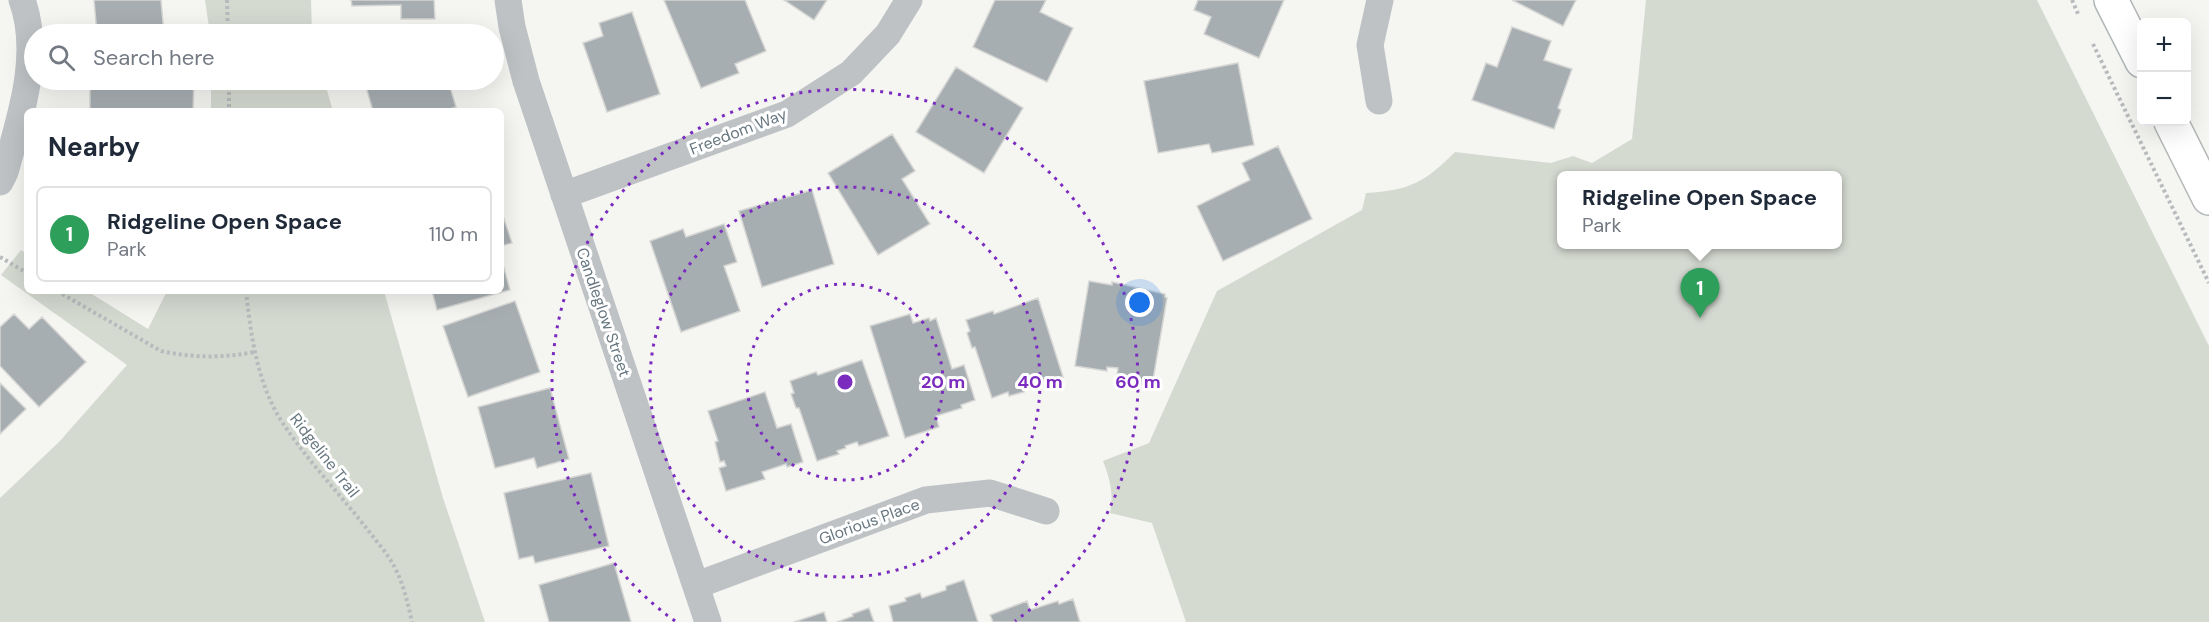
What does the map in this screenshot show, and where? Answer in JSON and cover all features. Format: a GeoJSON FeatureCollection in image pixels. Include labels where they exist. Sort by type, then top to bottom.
{"type":"FeatureCollection","features":[{"type":"Feature","properties":{"kind":"main road"},"geometry":{"type":"LineString","coordinates":[[2111,0],[2137,51]]}},
{"type":"Feature","properties":{"kind":"main road"},"geometry":{"type":"LineString","coordinates":[[2173,126],[2209,198]]}},
{"type":"Feature","properties":{"kind":"street"},"geometry":{"type":"LineString","coordinates":[[22,0],[28,24]]}},
{"type":"Feature","properties":{"kind":"street","name":"Candleglow Street"},"geometry":{"type":"LineString","coordinates":[[508,0],[525,81],[708,622]]}},
{"type":"Feature","properties":{"kind":"street","name":"Freedom Way"},"geometry":{"type":"LineString","coordinates":[[564,195],[787,114],[851,73],[888,34],[909,0]]}},
{"type":"Feature","properties":{"kind":"street"},"geometry":{"type":"LineString","coordinates":[[1379,101],[1370,45],[1380,0]]}},
{"type":"Feature","properties":{"kind":"street"},"geometry":{"type":"LineString","coordinates":[[0,182],[23,106],[25,90]]}},
{"type":"Feature","properties":{"kind":"street","name":"Glorious Place"},"geometry":{"type":"LineString","coordinates":[[696,585],[926,500],[990,493],[1046,511]]}},
{"type":"Feature","properties":{"kind":"path"},"geometry":{"type":"LineString","coordinates":[[227,0],[228,24]]}},
{"type":"Feature","properties":{"kind":"path"},"geometry":{"type":"LineString","coordinates":[[2072,0],[2082,21]]}},
{"type":"Feature","properties":{"kind":"path"},"geometry":{"type":"LineString","coordinates":[[2092,42],[2209,283]]}},
{"type":"Feature","properties":{"kind":"path"},"geometry":{"type":"LineString","coordinates":[[229,90],[229,108]]}},
{"type":"Feature","properties":{"kind":"path"},"geometry":{"type":"LineString","coordinates":[[0,257],[24,271]]}},
{"type":"Feature","properties":{"kind":"path"},"geometry":{"type":"LineString","coordinates":[[62,294],[161,351],[207,357],[234,356],[255,352]]}},
{"type":"Feature","properties":{"kind":"path","name":"Ridgeline Trail"},"geometry":{"type":"LineString","coordinates":[[246,294],[255,352],[268,393],[281,420],[379,544],[396,569],[412,622]]}},
{"type":"Feature","properties":{"kind":"shaded area"},"geometry":{"type":"Polygon","coordinates":[[[205,0],[311,0],[312,24],[209,24],[205,0]]]}},
{"type":"Feature","properties":{"kind":"shaded area"},"geometry":{"type":"Polygon","coordinates":[[[1646,0],[2037,0],[2209,346],[2209,622],[1186,622],[1152,523],[1110,513],[1111,487],[1103,461],[1149,443],[1217,291],[1362,210],[1366,193],[1394,190],[1415,183],[1425,178],[1455,152],[1551,163],[1573,156],[1592,163],[1632,139],[1646,0]]]}},
{"type":"Feature","properties":{"kind":"shaded area"},"geometry":{"type":"Polygon","coordinates":[[[211,90],[327,90],[332,108],[211,108],[211,90]]]}},
{"type":"Feature","properties":{"kind":"shaded area"},"geometry":{"type":"Polygon","coordinates":[[[21,250],[24,252],[24,291],[1,275],[21,250]]]}},
{"type":"Feature","properties":{"kind":"shaded area"},"geometry":{"type":"Polygon","coordinates":[[[28,294],[92,294],[148,329],[166,294],[385,294],[443,498],[485,622],[0,622],[0,498],[59,442],[127,365],[28,294]]]}},
{"type":"Feature","properties":{"kind":"building"},"geometry":{"type":"Polygon","coordinates":[[[94,0],[161,0],[163,24],[96,24],[94,0]]]}},
{"type":"Feature","properties":{"kind":"building"},"geometry":{"type":"Polygon","coordinates":[[[351,0],[434,0],[435,19],[401,19],[401,5],[352,6],[351,0]]]}},
{"type":"Feature","properties":{"kind":"building"},"geometry":{"type":"Polygon","coordinates":[[[664,0],[745,0],[766,51],[735,64],[739,73],[701,88],[664,0]]]}},
{"type":"Feature","properties":{"kind":"building"},"geometry":{"type":"Polygon","coordinates":[[[784,0],[827,0],[814,20],[784,0]]]}},
{"type":"Feature","properties":{"kind":"building"},"geometry":{"type":"Polygon","coordinates":[[[995,0],[1046,0],[1040,12],[1073,28],[1047,82],[973,47],[995,0]]]}},
{"type":"Feature","properties":{"kind":"building"},"geometry":{"type":"Polygon","coordinates":[[[1198,0],[1284,0],[1259,58],[1204,34],[1211,17],[1194,10],[1198,0]]]}},
{"type":"Feature","properties":{"kind":"building"},"geometry":{"type":"Polygon","coordinates":[[[1512,0],[1576,0],[1563,26],[1512,0]]]}},
{"type":"Feature","properties":{"kind":"building"},"geometry":{"type":"Polygon","coordinates":[[[632,12],[660,94],[607,112],[583,43],[603,36],[599,23],[632,12]]]}},
{"type":"Feature","properties":{"kind":"building"},"geometry":{"type":"Polygon","coordinates":[[[1512,27],[1551,41],[1544,60],[1572,69],[1558,108],[1561,110],[1554,129],[1472,100],[1486,63],[1497,67],[1512,27]]]}},
{"type":"Feature","properties":{"kind":"building"},"geometry":{"type":"Polygon","coordinates":[[[1238,63],[1254,145],[1212,153],[1209,144],[1158,153],[1144,81],[1238,63]]]}},
{"type":"Feature","properties":{"kind":"building"},"geometry":{"type":"Polygon","coordinates":[[[956,67],[1023,108],[984,173],[916,132],[956,67]]]}},
{"type":"Feature","properties":{"kind":"building"},"geometry":{"type":"Polygon","coordinates":[[[90,90],[194,90],[193,108],[90,108],[90,90]]]}},
{"type":"Feature","properties":{"kind":"building"},"geometry":{"type":"Polygon","coordinates":[[[367,90],[451,90],[456,107],[453,108],[372,108],[367,90]]]}},
{"type":"Feature","properties":{"kind":"building"},"geometry":{"type":"Polygon","coordinates":[[[892,134],[915,171],[902,179],[930,224],[878,255],[828,173],[892,134]]]}},
{"type":"Feature","properties":{"kind":"building"},"geometry":{"type":"Polygon","coordinates":[[[1278,146],[1312,219],[1223,261],[1197,206],[1250,180],[1242,163],[1278,146]]]}},
{"type":"Feature","properties":{"kind":"building"},"geometry":{"type":"Polygon","coordinates":[[[812,190],[834,264],[762,287],[739,211],[812,190]]]}},
{"type":"Feature","properties":{"kind":"building"},"geometry":{"type":"Polygon","coordinates":[[[504,219],[512,243],[504,245],[504,219]]]}},
{"type":"Feature","properties":{"kind":"building"},"geometry":{"type":"Polygon","coordinates":[[[724,224],[737,262],[724,266],[740,311],[681,332],[650,241],[683,229],[686,237],[724,224]]]}},
{"type":"Feature","properties":{"kind":"building"},"geometry":{"type":"Polygon","coordinates":[[[504,268],[510,290],[504,292],[504,268]]]}},
{"type":"Feature","properties":{"kind":"building"},"geometry":{"type":"Polygon","coordinates":[[[1089,281],[1112,285],[1112,282],[1165,294],[1167,298],[1152,386],[1116,381],[1118,368],[1107,367],[1107,371],[1075,366],[1089,281]]]}},
{"type":"Feature","properties":{"kind":"building"},"geometry":{"type":"Polygon","coordinates":[[[433,294],[495,294],[437,310],[433,294]]]}},
{"type":"Feature","properties":{"kind":"building"},"geometry":{"type":"Polygon","coordinates":[[[1038,298],[1063,377],[1034,387],[1033,383],[1023,387],[1024,392],[1009,396],[1008,392],[992,398],[975,347],[972,348],[967,333],[970,331],[966,320],[993,311],[994,314],[1038,298]]]}},
{"type":"Feature","properties":{"kind":"building"},"geometry":{"type":"Polygon","coordinates":[[[515,301],[540,372],[468,397],[443,326],[515,301]]]}},
{"type":"Feature","properties":{"kind":"building"},"geometry":{"type":"Polygon","coordinates":[[[14,314],[29,329],[42,317],[86,362],[39,407],[0,366],[0,327],[14,314]]]}},
{"type":"Feature","properties":{"kind":"building"},"geometry":{"type":"Polygon","coordinates":[[[910,314],[913,323],[936,318],[952,369],[964,365],[975,400],[961,405],[962,408],[936,416],[939,427],[905,438],[870,326],[910,314]]]}},
{"type":"Feature","properties":{"kind":"building"},"geometry":{"type":"Polygon","coordinates":[[[862,360],[889,436],[859,446],[857,442],[845,446],[846,448],[837,451],[839,454],[817,461],[799,408],[796,408],[791,394],[794,393],[790,381],[816,372],[818,375],[862,360]]]}},
{"type":"Feature","properties":{"kind":"building"},"geometry":{"type":"Polygon","coordinates":[[[0,383],[26,409],[0,434],[0,383]]]}},
{"type":"Feature","properties":{"kind":"building"},"geometry":{"type":"Polygon","coordinates":[[[550,388],[569,459],[537,468],[534,458],[495,468],[478,407],[550,388]]]}},
{"type":"Feature","properties":{"kind":"building"},"geometry":{"type":"Polygon","coordinates":[[[765,392],[777,428],[791,424],[803,462],[787,467],[786,464],[762,472],[765,479],[726,491],[719,468],[726,466],[724,461],[720,462],[715,442],[718,441],[708,411],[765,392]]]}},
{"type":"Feature","properties":{"kind":"building"},"geometry":{"type":"Polygon","coordinates":[[[591,473],[609,546],[535,563],[533,556],[519,559],[504,493],[591,473]]]}},
{"type":"Feature","properties":{"kind":"building"},"geometry":{"type":"Polygon","coordinates":[[[614,563],[631,622],[549,622],[539,585],[614,563]]]}},
{"type":"Feature","properties":{"kind":"building"},"geometry":{"type":"Polygon","coordinates":[[[964,580],[978,622],[893,622],[889,606],[906,601],[905,598],[920,593],[922,598],[946,590],[946,586],[964,580]]]}},
{"type":"Feature","properties":{"kind":"building"},"geometry":{"type":"Polygon","coordinates":[[[1073,599],[1080,622],[993,622],[990,615],[1027,601],[1030,610],[1073,599]]]}},
{"type":"Feature","properties":{"kind":"building"},"geometry":{"type":"Polygon","coordinates":[[[869,608],[874,622],[837,622],[853,616],[852,614],[869,608]]]}},
{"type":"Feature","properties":{"kind":"building"},"geometry":{"type":"Polygon","coordinates":[[[824,612],[827,622],[794,622],[824,612]]]}},
{"type":"Feature","properties":{"kind":"place","name":"Ridgeline Open Space"},"geometry":{"type":"Point","coordinates":[1700,318]}}]}
